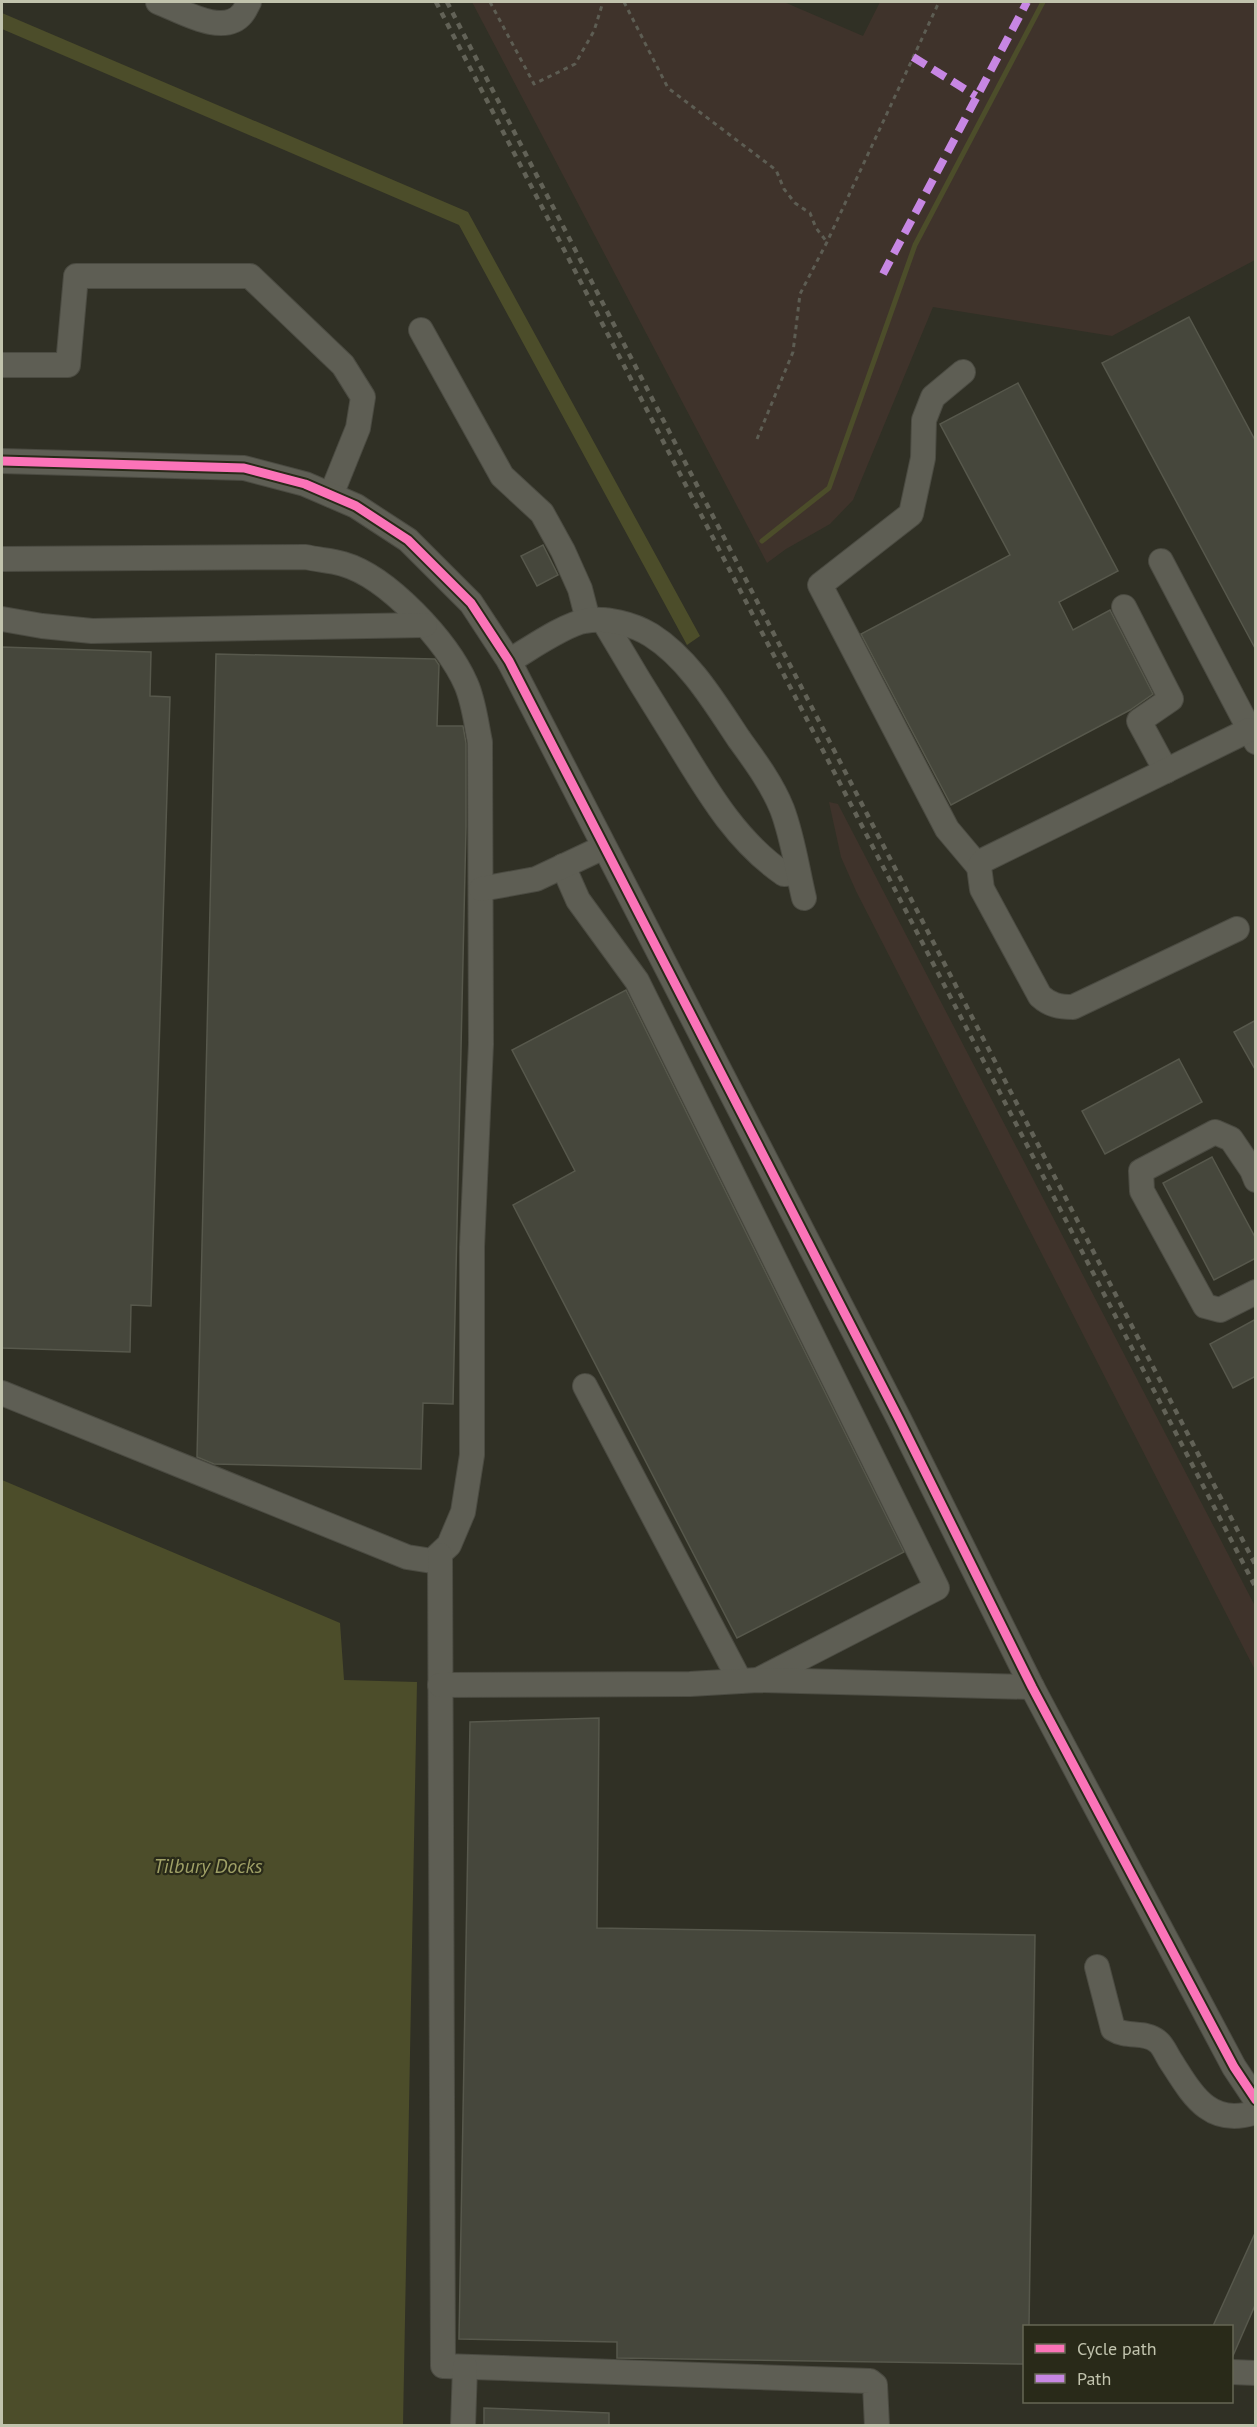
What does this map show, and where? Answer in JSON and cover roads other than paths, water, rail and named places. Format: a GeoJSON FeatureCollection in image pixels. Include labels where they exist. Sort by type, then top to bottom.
{"type":"FeatureCollection","features":[{"type":"Feature","properties":{"kind":"street"},"geometry":{"type":"LineString","coordinates":[[158,2],[214,24],[226,24],[242,15],[249,2]]}},
{"type":"Feature","properties":{"kind":"street"},"geometry":{"type":"LineString","coordinates":[[2,365],[68,365],[76,276],[250,276],[342,365],[363,397],[358,428],[331,495]]}},
{"type":"Feature","properties":{"kind":"street"},"geometry":{"type":"LineString","coordinates":[[421,330],[502,476],[542,513],[564,551],[596,620],[628,663],[723,814],[756,853],[784,874],[798,873]]}},
{"type":"Feature","properties":{"kind":"street"},"geometry":{"type":"LineString","coordinates":[[963,372],[933,397],[924,420],[922,458],[911,514],[820,585],[947,829],[979,867],[982,889],[1040,996],[1046,1002],[1062,1007],[1073,1007],[1237,929]]}},
{"type":"Feature","properties":{"kind":"street"},"geometry":{"type":"LineString","coordinates":[[2,461],[244,468],[305,484],[381,521],[408,540],[471,603],[509,662],[899,1419],[1032,1687],[1228,2057],[1256,2100]]}},
{"type":"Feature","properties":{"kind":"street"},"geometry":{"type":"LineString","coordinates":[[2,559],[306,557],[342,564],[376,579],[425,625],[441,642],[465,683],[474,709],[480,742],[482,1044],[472,1248],[472,1455],[463,1512],[449,1545],[440,1556],[432,1561],[407,1557],[2,1393]]}},
{"type":"Feature","properties":{"kind":"street"},"geometry":{"type":"LineString","coordinates":[[979,867],[984,860],[1166,771],[1252,736],[1161,561]]}},
{"type":"Feature","properties":{"kind":"street"},"geometry":{"type":"LineString","coordinates":[[1124,607],[1171,699],[1139,721],[1166,771]]}},
{"type":"Feature","properties":{"kind":"street"},"geometry":{"type":"LineString","coordinates":[[2,619],[92,631],[425,625]]}},
{"type":"Feature","properties":{"kind":"street"},"geometry":{"type":"LineString","coordinates":[[509,662],[574,624],[596,620],[643,630],[652,636],[679,659],[712,699],[764,774],[786,822],[804,898]]}},
{"type":"Feature","properties":{"kind":"street"},"geometry":{"type":"LineString","coordinates":[[481,889],[536,879],[604,847]]}},
{"type":"Feature","properties":{"kind":"street"},"geometry":{"type":"LineString","coordinates":[[563,866],[578,900],[637,981],[937,1588],[749,1680]]}},
{"type":"Feature","properties":{"kind":"street"},"geometry":{"type":"LineString","coordinates":[[637,981],[672,978]]}},
{"type":"Feature","properties":{"kind":"street"},"geometry":{"type":"LineString","coordinates":[[1254,1173],[1231,1139],[1215,1132],[1141,1171],[1142,1191],[1205,1306],[1220,1310],[1256,1292]]}},
{"type":"Feature","properties":{"kind":"street"},"geometry":{"type":"LineString","coordinates":[[585,1386],[749,1680]]}},
{"type":"Feature","properties":{"kind":"street"},"geometry":{"type":"LineString","coordinates":[[440,1556],[442,2367],[870,2381],[875,2385],[877,2426]]}},
{"type":"Feature","properties":{"kind":"street"},"geometry":{"type":"LineString","coordinates":[[440,1685],[690,1684],[749,1680],[1032,1687]]}},
{"type":"Feature","properties":{"kind":"street"},"geometry":{"type":"LineString","coordinates":[[1097,1967],[1113,2029],[1125,2035],[1148,2037],[1160,2043],[1184,2081],[1202,2104],[1214,2114],[1230,2117],[1256,2112]]}},
{"type":"Feature","properties":{"kind":"street"},"geometry":{"type":"LineString","coordinates":[[464,2426],[465,2367]]}},
{"type":"Feature","properties":{"kind":"street"},"geometry":{"type":"LineString","coordinates":[[1233,2372],[1256,2373]]}},
{"type":"Feature","properties":{"kind":"water"},"geometry":{"type":"Polygon","coordinates":[[[2,13],[468,212],[700,636],[687,645],[459,225],[2,29],[2,13]]]}},
{"type":"Feature","properties":{"kind":"water","name":"Tilbury Docks"},"geometry":{"type":"Polygon","coordinates":[[[2,1480],[340,1623],[344,1680],[417,1682],[403,2425],[2,2425],[2,1480]]]}},
{"type":"Feature","properties":{"kind":"waterway"},"geometry":{"type":"LineString","coordinates":[[762,541],[829,488],[915,245],[1043,2]]}},
{"type":"Feature","properties":{"kind":"railway"},"geometry":{"type":"LineString","coordinates":[[436,2],[1256,1588]]}},
{"type":"Feature","properties":{"kind":"railway"},"geometry":{"type":"LineString","coordinates":[[447,2],[1256,1566]]}}]}
